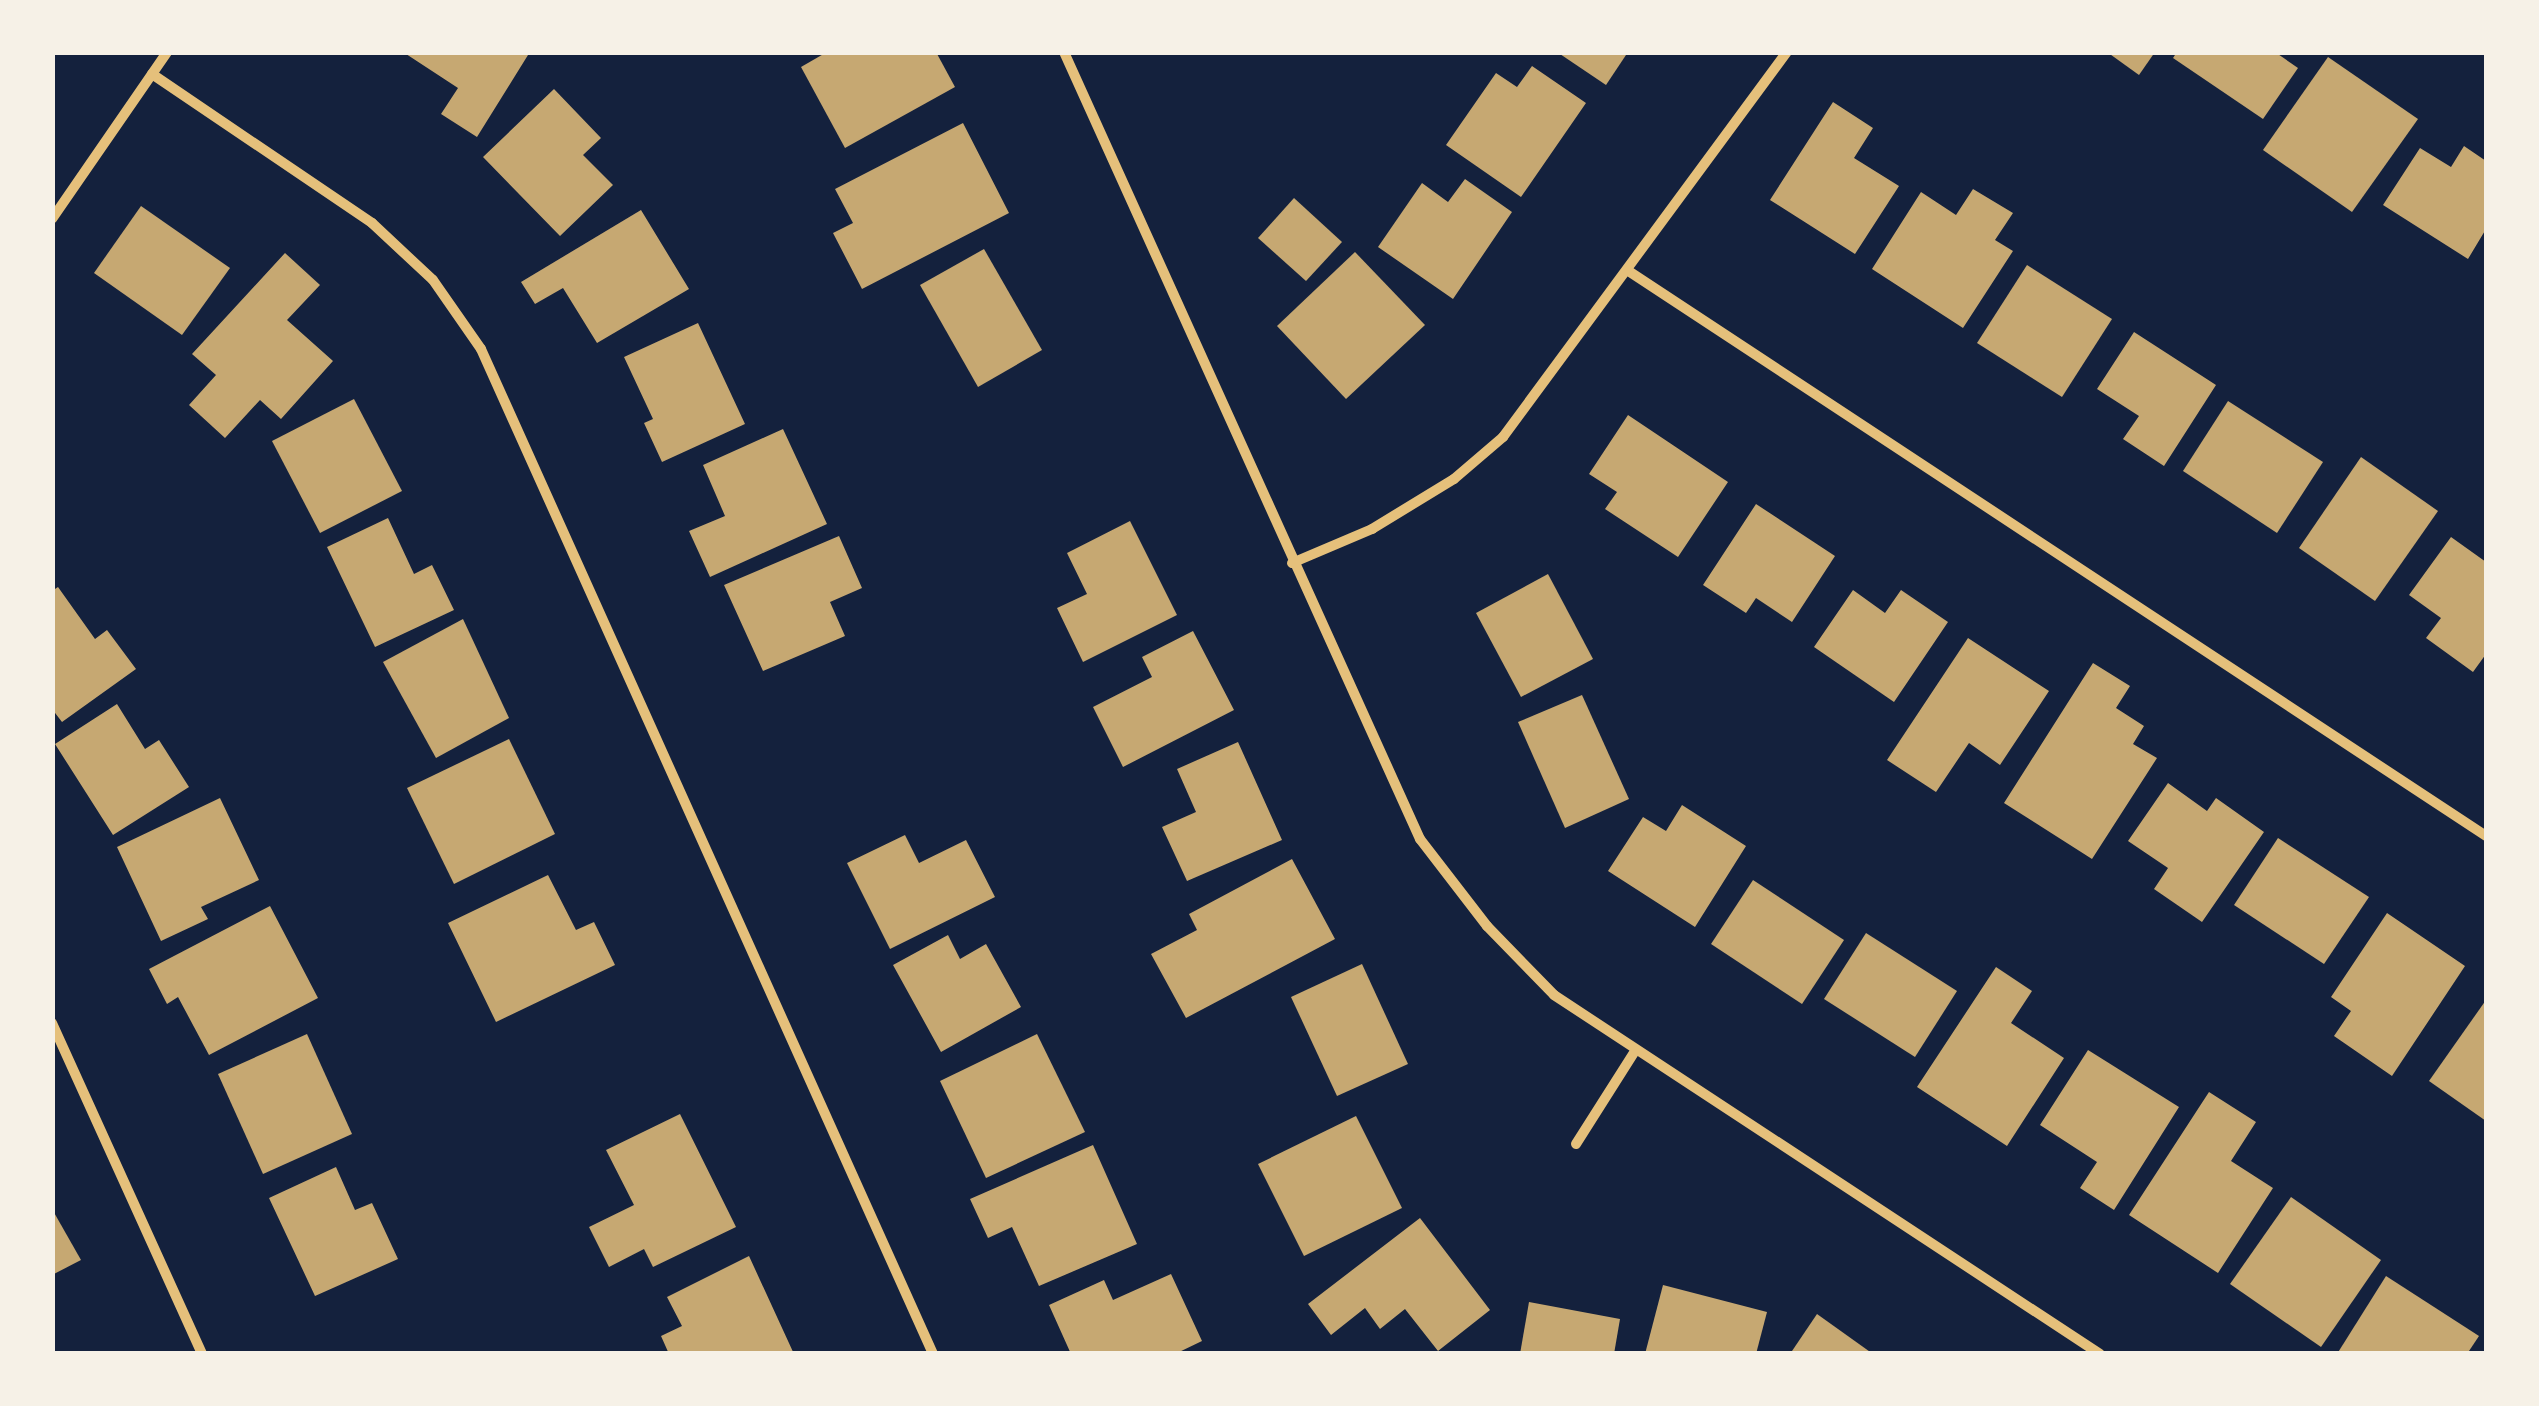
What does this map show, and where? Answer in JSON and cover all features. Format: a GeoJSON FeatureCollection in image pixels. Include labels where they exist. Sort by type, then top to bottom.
{"type":"FeatureCollection","features":[{"type":"Feature","properties":{"kind":"street"},"geometry":{"type":"LineString","coordinates":[[52,219],[167,52]]}},
{"type":"Feature","properties":{"kind":"street"},"geometry":{"type":"LineString","coordinates":[[1064,52],[1420,839],[1486,926],[1554,995],[2100,1354]]}},
{"type":"Feature","properties":{"kind":"street"},"geometry":{"type":"LineString","coordinates":[[1292,563],[1372,530],[1454,479],[1533,403],[1787,52]]}},
{"type":"Feature","properties":{"kind":"street"},"geometry":{"type":"LineString","coordinates":[[152,74],[372,223],[433,280],[481,349],[933,1354]]}},
{"type":"Feature","properties":{"kind":"street"},"geometry":{"type":"LineString","coordinates":[[1630,272],[2486,836]]}},
{"type":"Feature","properties":{"kind":"street"},"geometry":{"type":"LineString","coordinates":[[52,1023],[202,1354]]}},
{"type":"Feature","properties":{"kind":"street"},"geometry":{"type":"LineString","coordinates":[[1576,1144],[1635,1051]]}},
{"type":"Feature","properties":{"kind":"building"},"geometry":{"type":"Polygon","coordinates":[[[403,52],[528,55],[477,137],[441,114],[458,88],[403,52]]]}},
{"type":"Feature","properties":{"kind":"building"},"geometry":{"type":"Polygon","coordinates":[[[827,52],[936,52],[955,87],[845,148],[801,67],[827,52]]]}},
{"type":"Feature","properties":{"kind":"building"},"geometry":{"type":"Polygon","coordinates":[[[1557,52],[1628,52],[1606,85],[1557,52]]]}},
{"type":"Feature","properties":{"kind":"building"},"geometry":{"type":"Polygon","coordinates":[[[2107,52],[2155,52],[2139,75],[2107,52]]]}},
{"type":"Feature","properties":{"kind":"building"},"geometry":{"type":"Polygon","coordinates":[[[2177,52],[2275,52],[2298,68],[2263,119],[2173,58],[2177,52]]]}},
{"type":"Feature","properties":{"kind":"building"},"geometry":{"type":"Polygon","coordinates":[[[2328,57],[2418,119],[2352,212],[2263,150],[2328,57]]]}},
{"type":"Feature","properties":{"kind":"building"},"geometry":{"type":"Polygon","coordinates":[[[1532,66],[1586,103],[1521,197],[1446,145],[1496,73],[1517,87],[1532,66]]]}},
{"type":"Feature","properties":{"kind":"building"},"geometry":{"type":"Polygon","coordinates":[[[554,89],[601,138],[583,155],[613,185],[560,236],[483,157],[554,89]]]}},
{"type":"Feature","properties":{"kind":"building"},"geometry":{"type":"Polygon","coordinates":[[[1833,102],[1873,128],[1854,158],[1899,186],[1855,254],[1770,200],[1833,102]]]}},
{"type":"Feature","properties":{"kind":"building"},"geometry":{"type":"Polygon","coordinates":[[[963,123],[1009,213],[862,289],[833,233],[853,223],[835,189],[963,123]]]}},
{"type":"Feature","properties":{"kind":"building"},"geometry":{"type":"Polygon","coordinates":[[[2464,146],[2486,161],[2486,229],[2468,259],[2383,205],[2420,148],[2451,167],[2464,146]]]}},
{"type":"Feature","properties":{"kind":"building"},"geometry":{"type":"Polygon","coordinates":[[[1465,179],[1512,212],[1453,299],[1378,247],[1422,183],[1448,202],[1465,179]]]}},
{"type":"Feature","properties":{"kind":"building"},"geometry":{"type":"Polygon","coordinates":[[[1973,189],[2013,213],[1995,240],[2013,251],[1963,328],[1872,269],[1921,192],[1956,215],[1973,189]]]}},
{"type":"Feature","properties":{"kind":"building"},"geometry":{"type":"Polygon","coordinates":[[[1294,198],[1342,242],[1306,281],[1258,238],[1294,198]]]}},
{"type":"Feature","properties":{"kind":"building"},"geometry":{"type":"Polygon","coordinates":[[[141,206],[230,268],[182,335],[94,273],[141,206]]]}},
{"type":"Feature","properties":{"kind":"building"},"geometry":{"type":"Polygon","coordinates":[[[641,210],[689,289],[597,343],[563,288],[535,304],[521,282],[641,210]]]}},
{"type":"Feature","properties":{"kind":"building"},"geometry":{"type":"Polygon","coordinates":[[[984,249],[1042,350],[978,387],[920,285],[984,249]]]}},
{"type":"Feature","properties":{"kind":"building"},"geometry":{"type":"Polygon","coordinates":[[[1355,252],[1425,325],[1346,399],[1277,326],[1355,252]]]}},
{"type":"Feature","properties":{"kind":"building"},"geometry":{"type":"Polygon","coordinates":[[[285,253],[320,285],[287,320],[333,361],[281,419],[260,400],[225,438],[189,405],[216,375],[192,354],[285,253]]]}},
{"type":"Feature","properties":{"kind":"building"},"geometry":{"type":"Polygon","coordinates":[[[2027,265],[2112,319],[2062,397],[1977,343],[2027,265]]]}},
{"type":"Feature","properties":{"kind":"building"},"geometry":{"type":"Polygon","coordinates":[[[698,323],[745,424],[662,462],[644,423],[653,419],[624,357],[698,323]]]}},
{"type":"Feature","properties":{"kind":"building"},"geometry":{"type":"Polygon","coordinates":[[[2134,332],[2216,385],[2164,466],[2123,439],[2139,416],[2097,389],[2134,332]]]}},
{"type":"Feature","properties":{"kind":"building"},"geometry":{"type":"Polygon","coordinates":[[[354,399],[402,491],[320,533],[272,441],[354,399]]]}},
{"type":"Feature","properties":{"kind":"building"},"geometry":{"type":"Polygon","coordinates":[[[2228,401],[2323,462],[2277,533],[2183,471],[2228,401]]]}},
{"type":"Feature","properties":{"kind":"building"},"geometry":{"type":"Polygon","coordinates":[[[1628,415],[1728,482],[1678,557],[1605,509],[1617,492],[1589,474],[1628,415]]]}},
{"type":"Feature","properties":{"kind":"building"},"geometry":{"type":"Polygon","coordinates":[[[783,429],[827,524],[710,577],[689,531],[725,516],[703,465],[783,429]]]}},
{"type":"Feature","properties":{"kind":"building"},"geometry":{"type":"Polygon","coordinates":[[[2361,457],[2438,511],[2375,601],[2299,548],[2361,457]]]}},
{"type":"Feature","properties":{"kind":"building"},"geometry":{"type":"Polygon","coordinates":[[[1756,504],[1835,556],[1792,622],[1756,598],[1746,613],[1703,585],[1756,504]]]}},
{"type":"Feature","properties":{"kind":"building"},"geometry":{"type":"Polygon","coordinates":[[[388,518],[414,574],[432,565],[454,610],[375,647],[327,547],[388,518]]]}},
{"type":"Feature","properties":{"kind":"building"},"geometry":{"type":"Polygon","coordinates":[[[1130,521],[1177,615],[1083,662],[1057,608],[1087,594],[1067,553],[1130,521]]]}},
{"type":"Feature","properties":{"kind":"building"},"geometry":{"type":"Polygon","coordinates":[[[839,536],[862,588],[830,602],[845,636],[763,671],[724,585],[839,536]]]}},
{"type":"Feature","properties":{"kind":"building"},"geometry":{"type":"Polygon","coordinates":[[[2451,537],[2486,562],[2486,654],[2473,672],[2426,638],[2441,618],[2409,595],[2451,537]]]}},
{"type":"Feature","properties":{"kind":"building"},"geometry":{"type":"Polygon","coordinates":[[[1548,574],[1593,659],[1521,697],[1476,613],[1548,574]]]}},
{"type":"Feature","properties":{"kind":"building"},"geometry":{"type":"Polygon","coordinates":[[[58,587],[95,639],[107,630],[136,669],[62,722],[52,709],[52,591],[58,587]]]}},
{"type":"Feature","properties":{"kind":"building"},"geometry":{"type":"Polygon","coordinates":[[[1853,590],[1885,613],[1901,590],[1948,622],[1894,702],[1814,647],[1853,590]]]}},
{"type":"Feature","properties":{"kind":"building"},"geometry":{"type":"Polygon","coordinates":[[[463,619],[509,718],[436,758],[383,662],[463,619]]]}},
{"type":"Feature","properties":{"kind":"building"},"geometry":{"type":"Polygon","coordinates":[[[1193,631],[1234,710],[1123,767],[1093,707],[1152,677],[1142,657],[1193,631]]]}},
{"type":"Feature","properties":{"kind":"building"},"geometry":{"type":"Polygon","coordinates":[[[1968,638],[2049,691],[2000,765],[1969,743],[1936,792],[1887,760],[1968,638]]]}},
{"type":"Feature","properties":{"kind":"building"},"geometry":{"type":"Polygon","coordinates":[[[2093,663],[2130,686],[2116,708],[2144,726],[2133,744],[2157,758],[2092,859],[2004,803],[2093,663]]]}},
{"type":"Feature","properties":{"kind":"building"},"geometry":{"type":"Polygon","coordinates":[[[1582,695],[1629,799],[1565,828],[1518,722],[1582,695]]]}},
{"type":"Feature","properties":{"kind":"building"},"geometry":{"type":"Polygon","coordinates":[[[117,704],[145,749],[159,740],[189,787],[113,835],[55,744],[117,704]]]}},
{"type":"Feature","properties":{"kind":"building"},"geometry":{"type":"Polygon","coordinates":[[[509,739],[555,834],[454,884],[407,788],[509,739]]]}},
{"type":"Feature","properties":{"kind":"building"},"geometry":{"type":"Polygon","coordinates":[[[1238,742],[1282,840],[1187,881],[1162,827],[1196,812],[1177,769],[1238,742]]]}},
{"type":"Feature","properties":{"kind":"building"},"geometry":{"type":"Polygon","coordinates":[[[2168,783],[2207,811],[2216,798],[2264,832],[2202,922],[2154,889],[2168,868],[2128,841],[2168,783]]]}},
{"type":"Feature","properties":{"kind":"building"},"geometry":{"type":"Polygon","coordinates":[[[220,798],[259,880],[201,907],[208,919],[161,941],[117,847],[220,798]]]}},
{"type":"Feature","properties":{"kind":"building"},"geometry":{"type":"Polygon","coordinates":[[[1682,805],[1746,846],[1695,927],[1608,871],[1643,817],[1666,831],[1682,805]]]}},
{"type":"Feature","properties":{"kind":"building"},"geometry":{"type":"Polygon","coordinates":[[[905,835],[919,863],[966,840],[995,897],[890,949],[847,863],[905,835]]]}},
{"type":"Feature","properties":{"kind":"building"},"geometry":{"type":"Polygon","coordinates":[[[2278,838],[2369,897],[2324,964],[2234,905],[2278,838]]]}},
{"type":"Feature","properties":{"kind":"building"},"geometry":{"type":"Polygon","coordinates":[[[1292,859],[1335,939],[1186,1018],[1151,954],[1197,930],[1189,914],[1292,859]]]}},
{"type":"Feature","properties":{"kind":"building"},"geometry":{"type":"Polygon","coordinates":[[[548,875],[576,930],[594,922],[615,965],[496,1022],[448,923],[548,875]]]}},
{"type":"Feature","properties":{"kind":"building"},"geometry":{"type":"Polygon","coordinates":[[[1753,880],[1844,940],[1802,1004],[1711,944],[1753,880]]]}},
{"type":"Feature","properties":{"kind":"building"},"geometry":{"type":"Polygon","coordinates":[[[270,906],[318,998],[209,1055],[178,997],[167,1004],[149,969],[270,906]]]}},
{"type":"Feature","properties":{"kind":"building"},"geometry":{"type":"Polygon","coordinates":[[[2387,913],[2465,966],[2392,1076],[2334,1036],[2351,1011],[2331,997],[2387,913]]]}},
{"type":"Feature","properties":{"kind":"building"},"geometry":{"type":"Polygon","coordinates":[[[1866,933],[1957,991],[1915,1057],[1824,999],[1866,933]]]}},
{"type":"Feature","properties":{"kind":"building"},"geometry":{"type":"Polygon","coordinates":[[[948,935],[960,959],[986,944],[1021,1007],[941,1052],[893,965],[948,935]]]}},
{"type":"Feature","properties":{"kind":"building"},"geometry":{"type":"Polygon","coordinates":[[[1362,964],[1408,1064],[1337,1096],[1291,997],[1362,964]]]}},
{"type":"Feature","properties":{"kind":"building"},"geometry":{"type":"Polygon","coordinates":[[[1996,967],[2032,991],[2011,1023],[2064,1058],[2007,1146],[1917,1087],[1996,967]]]}},
{"type":"Feature","properties":{"kind":"building"},"geometry":{"type":"Polygon","coordinates":[[[2486,1000],[2486,1121],[2429,1081],[2486,1000]]]}},
{"type":"Feature","properties":{"kind":"building"},"geometry":{"type":"Polygon","coordinates":[[[307,1034],[352,1134],[263,1174],[218,1074],[307,1034]]]}},
{"type":"Feature","properties":{"kind":"building"},"geometry":{"type":"Polygon","coordinates":[[[1037,1034],[1085,1132],[986,1178],[940,1081],[1037,1034]]]}},
{"type":"Feature","properties":{"kind":"building"},"geometry":{"type":"Polygon","coordinates":[[[2088,1050],[2179,1107],[2114,1210],[2080,1188],[2097,1162],[2040,1125],[2088,1050]]]}},
{"type":"Feature","properties":{"kind":"building"},"geometry":{"type":"Polygon","coordinates":[[[2209,1092],[2256,1122],[2231,1161],[2273,1188],[2218,1273],[2129,1215],[2209,1092]]]}},
{"type":"Feature","properties":{"kind":"building"},"geometry":{"type":"Polygon","coordinates":[[[680,1114],[736,1227],[653,1267],[644,1249],[609,1267],[589,1227],[634,1205],[606,1150],[680,1114]]]}},
{"type":"Feature","properties":{"kind":"building"},"geometry":{"type":"Polygon","coordinates":[[[1356,1116],[1402,1208],[1304,1256],[1258,1164],[1356,1116]]]}},
{"type":"Feature","properties":{"kind":"building"},"geometry":{"type":"Polygon","coordinates":[[[1093,1145],[1137,1244],[1039,1286],[1012,1227],[988,1238],[970,1199],[1093,1145]]]}},
{"type":"Feature","properties":{"kind":"building"},"geometry":{"type":"Polygon","coordinates":[[[336,1167],[355,1210],[372,1203],[398,1259],[315,1296],[269,1198],[336,1167]]]}},
{"type":"Feature","properties":{"kind":"building"},"geometry":{"type":"Polygon","coordinates":[[[2291,1197],[2381,1260],[2321,1347],[2230,1284],[2291,1197]]]}},
{"type":"Feature","properties":{"kind":"building"},"geometry":{"type":"Polygon","coordinates":[[[52,1209],[81,1260],[52,1275],[52,1209]]]}},
{"type":"Feature","properties":{"kind":"building"},"geometry":{"type":"Polygon","coordinates":[[[1420,1218],[1490,1310],[1438,1351],[1405,1309],[1380,1329],[1365,1308],[1331,1335],[1308,1304],[1420,1218]]]}},
{"type":"Feature","properties":{"kind":"building"},"geometry":{"type":"Polygon","coordinates":[[[749,1256],[794,1354],[669,1354],[661,1336],[682,1326],[667,1297],[749,1256]]]}},
{"type":"Feature","properties":{"kind":"building"},"geometry":{"type":"Polygon","coordinates":[[[1171,1274],[1202,1341],[1175,1354],[1071,1354],[1049,1305],[1104,1280],[1113,1300],[1171,1274]]]}},
{"type":"Feature","properties":{"kind":"building"},"geometry":{"type":"Polygon","coordinates":[[[2386,1276],[2479,1336],[2467,1354],[2337,1354],[2386,1276]]]}},
{"type":"Feature","properties":{"kind":"building"},"geometry":{"type":"Polygon","coordinates":[[[1663,1285],[1767,1312],[1756,1354],[1645,1354],[1663,1285]]]}},
{"type":"Feature","properties":{"kind":"building"},"geometry":{"type":"Polygon","coordinates":[[[1529,1302],[1620,1319],[1614,1354],[1520,1354],[1529,1302]]]}},
{"type":"Feature","properties":{"kind":"building"},"geometry":{"type":"Polygon","coordinates":[[[1817,1314],[1873,1354],[1790,1354],[1817,1314]]]}}]}
